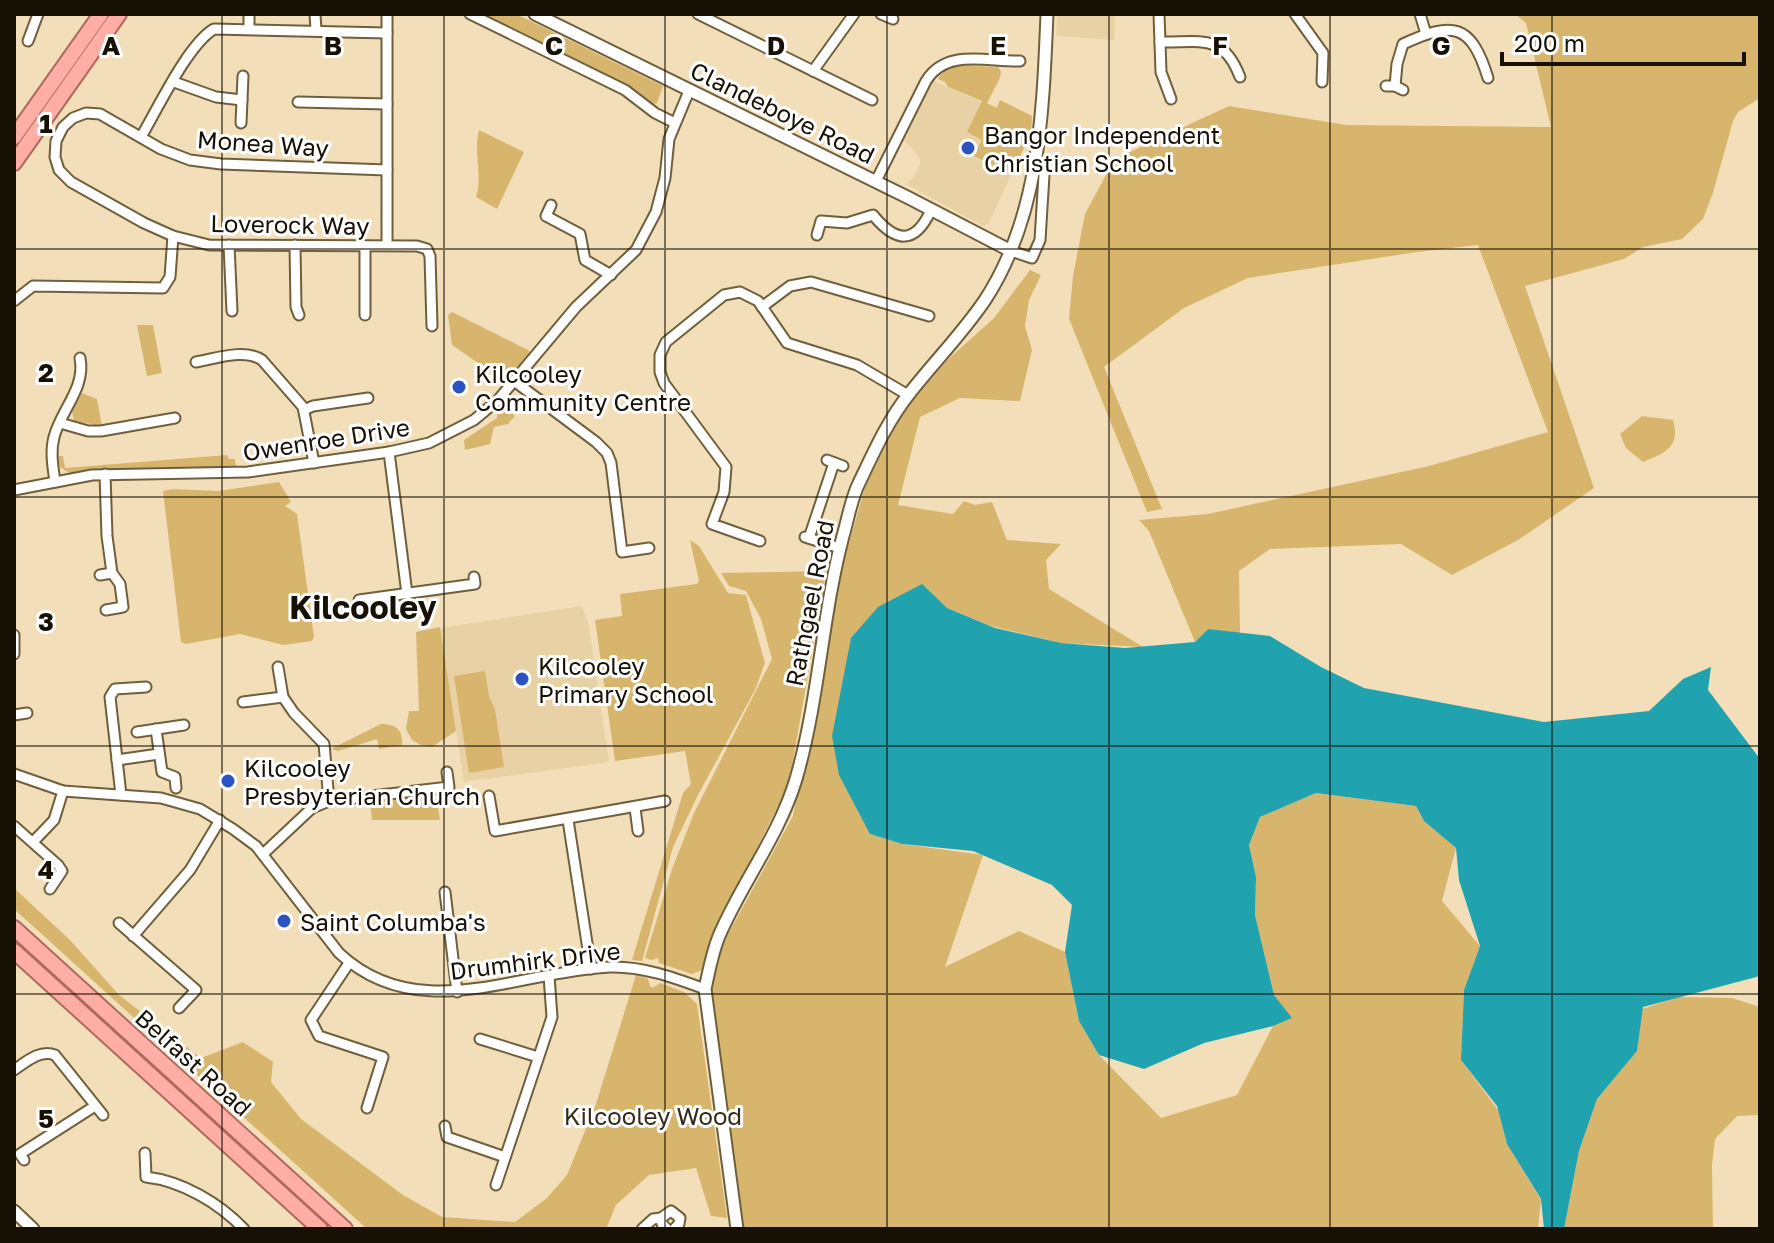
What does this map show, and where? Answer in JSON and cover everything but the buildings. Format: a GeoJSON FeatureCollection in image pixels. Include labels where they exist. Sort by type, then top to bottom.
{"type":"FeatureCollection","features":[{"type":"Feature","properties":{"kind":"highway"},"geometry":{"type":"LineString","coordinates":[[14,137],[101,14]]}},
{"type":"Feature","properties":{"kind":"highway"},"geometry":{"type":"LineString","coordinates":[[14,163],[119,14]]}},
{"type":"Feature","properties":{"kind":"highway","name":"Belfast Road"},"geometry":{"type":"LineString","coordinates":[[14,928],[345,1229]]}},
{"type":"Feature","properties":{"kind":"highway","name":"Belfast Road"},"geometry":{"type":"LineString","coordinates":[[14,951],[320,1229]]}},
{"type":"Feature","properties":{"kind":"street"},"geometry":{"type":"LineString","coordinates":[[28,41],[38,14]]}},
{"type":"Feature","properties":{"kind":"street"},"geometry":{"type":"LineString","coordinates":[[249,14],[249,28]]}},
{"type":"Feature","properties":{"kind":"street"},"geometry":{"type":"LineString","coordinates":[[315,14],[316,30]]}},
{"type":"Feature","properties":{"kind":"street"},"geometry":{"type":"LineString","coordinates":[[387,14],[387,245]]}},
{"type":"Feature","properties":{"kind":"street"},"geometry":{"type":"LineString","coordinates":[[470,14],[625,90],[655,113],[675,123]]}},
{"type":"Feature","properties":{"kind":"street","name":"Clandeboye Road"},"geometry":{"type":"LineString","coordinates":[[535,14],[876,181],[1011,251]]}},
{"type":"Feature","properties":{"kind":"street"},"geometry":{"type":"LineString","coordinates":[[698,14],[872,100]]}},
{"type":"Feature","properties":{"kind":"street"},"geometry":{"type":"LineString","coordinates":[[813,71],[854,14]]}},
{"type":"Feature","properties":{"kind":"street"},"geometry":{"type":"LineString","coordinates":[[881,14],[893,19]]}},
{"type":"Feature","properties":{"kind":"street","name":"Rathgael Road"},"geometry":{"type":"LineString","coordinates":[[737,1229],[705,989],[719,936],[770,844],[796,780],[840,548],[857,487],[908,395],[986,299],[1011,251],[1035,160],[1047,14]]}},
{"type":"Feature","properties":{"kind":"street"},"geometry":{"type":"LineString","coordinates":[[1159,14],[1161,72],[1169,94],[1180,86]]}},
{"type":"Feature","properties":{"kind":"street"},"geometry":{"type":"LineString","coordinates":[[1295,14],[1323,53],[1318,76]]}},
{"type":"Feature","properties":{"kind":"street"},"geometry":{"type":"LineString","coordinates":[[1420,14],[1426,34]]}},
{"type":"Feature","properties":{"kind":"street"},"geometry":{"type":"LineString","coordinates":[[141,137],[204,35],[221,28],[387,33]]}},
{"type":"Feature","properties":{"kind":"street"},"geometry":{"type":"LineString","coordinates":[[1395,87],[1403,44],[1426,34],[1450,29],[1464,34],[1476,46],[1488,78]]}},
{"type":"Feature","properties":{"kind":"street"},"geometry":{"type":"LineString","coordinates":[[1160,42],[1210,42],[1240,62],[1240,77]]}},
{"type":"Feature","properties":{"kind":"street"},"geometry":{"type":"LineString","coordinates":[[876,181],[926,81],[936,68],[962,58],[1020,61]]}},
{"type":"Feature","properties":{"kind":"street"},"geometry":{"type":"LineString","coordinates":[[1007,62],[1007,73]]}},
{"type":"Feature","properties":{"kind":"street"},"geometry":{"type":"LineString","coordinates":[[241,123],[243,76]]}},
{"type":"Feature","properties":{"kind":"street"},"geometry":{"type":"LineString","coordinates":[[174,82],[216,97],[242,100]]}},
{"type":"Feature","properties":{"kind":"street","name":"Owenroe Drive"},"geometry":{"type":"LineString","coordinates":[[14,490],[105,474],[239,473],[389,452],[429,443],[474,420],[498,400],[576,307],[636,250],[656,212],[662,193],[669,139],[689,91]]}},
{"type":"Feature","properties":{"kind":"street"},"geometry":{"type":"LineString","coordinates":[[298,102],[387,104]]}},
{"type":"Feature","properties":{"kind":"street","name":"Loverock Way"},"geometry":{"type":"LineString","coordinates":[[141,137],[100,114],[86,113],[73,118],[63,127],[56,141],[55,157],[59,170],[71,182],[114,208],[173,236],[209,245],[387,245],[427,249],[430,256],[432,326]]}},
{"type":"Feature","properties":{"kind":"street","name":"Monea Way"},"geometry":{"type":"LineString","coordinates":[[141,137],[190,160],[221,164],[387,170]]}},
{"type":"Feature","properties":{"kind":"street"},"geometry":{"type":"LineString","coordinates":[[1011,251],[1032,258],[1040,240],[1044,175]]}},
{"type":"Feature","properties":{"kind":"street"},"geometry":{"type":"LineString","coordinates":[[551,205],[546,216],[580,234],[585,260],[611,275]]}},
{"type":"Feature","properties":{"kind":"street"},"geometry":{"type":"LineString","coordinates":[[817,235],[821,221],[847,223],[873,215],[895,236],[925,232],[931,210]]}},
{"type":"Feature","properties":{"kind":"street"},"geometry":{"type":"LineString","coordinates":[[14,301],[33,286],[163,288],[170,277],[173,236]]}},
{"type":"Feature","properties":{"kind":"street"},"geometry":{"type":"LineString","coordinates":[[229,245],[232,311]]}},
{"type":"Feature","properties":{"kind":"street"},"geometry":{"type":"LineString","coordinates":[[295,245],[296,307],[299,315]]}},
{"type":"Feature","properties":{"kind":"street"},"geometry":{"type":"LineString","coordinates":[[365,246],[365,315]]}},
{"type":"Feature","properties":{"kind":"street"},"geometry":{"type":"LineString","coordinates":[[762,307],[790,286],[811,282],[924,311]]}},
{"type":"Feature","properties":{"kind":"street"},"geometry":{"type":"LineString","coordinates":[[760,541],[712,524],[724,492],[726,467],[664,383],[660,372],[660,355],[670,338],[724,295],[746,293],[762,307],[787,343],[857,365],[908,395]]}},
{"type":"Feature","properties":{"kind":"street"},"geometry":{"type":"LineString","coordinates":[[196,362],[241,355],[255,356],[304,410],[314,463]]}},
{"type":"Feature","properties":{"kind":"street"},"geometry":{"type":"LineString","coordinates":[[55,482],[51,451],[80,380],[80,358]]}},
{"type":"Feature","properties":{"kind":"street"},"geometry":{"type":"LineString","coordinates":[[514,381],[607,453],[611,463],[622,552],[649,548]]}},
{"type":"Feature","properties":{"kind":"street"},"geometry":{"type":"LineString","coordinates":[[304,410],[368,398]]}},
{"type":"Feature","properties":{"kind":"street"},"geometry":{"type":"LineString","coordinates":[[60,423],[88,431],[101,431],[175,418]]}},
{"type":"Feature","properties":{"kind":"street"},"geometry":{"type":"LineString","coordinates":[[389,452],[407,594]]}},
{"type":"Feature","properties":{"kind":"street"},"geometry":{"type":"LineString","coordinates":[[835,463],[806,537],[840,548]]}},
{"type":"Feature","properties":{"kind":"street"},"geometry":{"type":"LineString","coordinates":[[105,474],[112,573],[120,584],[123,607],[106,610]]}},
{"type":"Feature","properties":{"kind":"street"},"geometry":{"type":"LineString","coordinates":[[100,575],[112,573]]}},
{"type":"Feature","properties":{"kind":"street"},"geometry":{"type":"LineString","coordinates":[[359,600],[475,584],[474,577]]}},
{"type":"Feature","properties":{"kind":"street"},"geometry":{"type":"LineString","coordinates":[[14,635],[14,654]]}},
{"type":"Feature","properties":{"kind":"street"},"geometry":{"type":"LineString","coordinates":[[278,667],[283,697],[324,744],[329,801]]}},
{"type":"Feature","properties":{"kind":"street"},"geometry":{"type":"LineString","coordinates":[[121,795],[111,691],[124,687],[146,687]]}},
{"type":"Feature","properties":{"kind":"street"},"geometry":{"type":"LineString","coordinates":[[243,702],[283,697]]}},
{"type":"Feature","properties":{"kind":"street"},"geometry":{"type":"LineString","coordinates":[[137,732],[184,725]]}},
{"type":"Feature","properties":{"kind":"street"},"geometry":{"type":"LineString","coordinates":[[156,729],[162,772],[175,777],[176,788]]}},
{"type":"Feature","properties":{"kind":"street"},"geometry":{"type":"LineString","coordinates":[[117,760],[159,754]]}},
{"type":"Feature","properties":{"kind":"street"},"geometry":{"type":"LineString","coordinates":[[263,854],[312,808],[329,801],[449,787],[447,772]]}},
{"type":"Feature","properties":{"kind":"street","name":"Drumhirk Drive"},"geometry":{"type":"LineString","coordinates":[[14,774],[63,791],[161,798],[196,807],[220,820],[263,854],[329,943],[349,963],[386,982],[427,993],[457,992],[591,969],[634,968],[705,989]]}},
{"type":"Feature","properties":{"kind":"street"},"geometry":{"type":"LineString","coordinates":[[33,842],[54,820],[63,791]]}},
{"type":"Feature","properties":{"kind":"street"},"geometry":{"type":"LineString","coordinates":[[489,796],[495,831],[665,801]]}},
{"type":"Feature","properties":{"kind":"street"},"geometry":{"type":"LineString","coordinates":[[635,808],[638,831]]}},
{"type":"Feature","properties":{"kind":"street"},"geometry":{"type":"LineString","coordinates":[[133,936],[190,870],[220,820]]}},
{"type":"Feature","properties":{"kind":"street"},"geometry":{"type":"LineString","coordinates":[[568,820],[591,969]]}},
{"type":"Feature","properties":{"kind":"street"},"geometry":{"type":"LineString","coordinates":[[14,826],[62,871],[50,889]]}},
{"type":"Feature","properties":{"kind":"street"},"geometry":{"type":"LineString","coordinates":[[445,892],[457,992]]}},
{"type":"Feature","properties":{"kind":"street"},"geometry":{"type":"LineString","coordinates":[[119,923],[196,990],[179,1008]]}},
{"type":"Feature","properties":{"kind":"street"},"geometry":{"type":"LineString","coordinates":[[349,963],[311,1020],[319,1036],[383,1057],[367,1108]]}},
{"type":"Feature","properties":{"kind":"street"},"geometry":{"type":"LineString","coordinates":[[496,1185],[552,1017],[549,976]]}},
{"type":"Feature","properties":{"kind":"street"},"geometry":{"type":"LineString","coordinates":[[480,1039],[538,1057]]}},
{"type":"Feature","properties":{"kind":"street"},"geometry":{"type":"LineString","coordinates":[[14,1070],[42,1054],[48,1052],[55,1055],[103,1115]]}},
{"type":"Feature","properties":{"kind":"street"},"geometry":{"type":"LineString","coordinates":[[24,1160],[20,1154],[95,1106]]}},
{"type":"Feature","properties":{"kind":"street"},"geometry":{"type":"LineString","coordinates":[[445,1126],[447,1137],[505,1157]]}},
{"type":"Feature","properties":{"kind":"street"},"geometry":{"type":"LineString","coordinates":[[145,1153],[146,1177],[167,1179],[186,1187],[244,1229]]}},
{"type":"Feature","properties":{"kind":"street"},"geometry":{"type":"LineString","coordinates":[[14,1211],[33,1229]]}},
{"type":"Feature","properties":{"kind":"street"},"geometry":{"type":"LineString","coordinates":[[642,1229],[667,1211],[676,1213],[680,1221],[674,1229]]}},
{"type":"Feature","properties":{"kind":"street"},"geometry":{"type":"LineString","coordinates":[[661,1218],[667,1229]]}},
{"type":"Feature","properties":{"kind":"shaded area"},"geometry":{"type":"Polygon","coordinates":[[[1057,14],[1115,14],[1114,40],[1056,36],[1057,14]]]}},
{"type":"Feature","properties":{"kind":"shaded area","name":"Bangor Independent Christian School"},"geometry":{"type":"Polygon","coordinates":[[[933,81],[996,108],[1000,100],[1032,116],[1031,132],[986,225],[906,184],[920,165],[919,156],[904,140],[933,81]]]}},
{"type":"Feature","properties":{"kind":"shaded area","name":"Kilcooley Primary School"},"geometry":{"type":"Polygon","coordinates":[[[582,606],[588,622],[609,762],[464,782],[440,628],[582,606]]]}},
{"type":"Feature","properties":{"kind":"green space"},"geometry":{"type":"Polygon","coordinates":[[[480,14],[516,14],[663,86],[657,103],[652,105],[635,91],[480,14]]]}},
{"type":"Feature","properties":{"kind":"green space"},"geometry":{"type":"Polygon","coordinates":[[[1515,14],[1760,14],[1760,98],[1738,112],[1733,121],[1703,219],[1682,239],[1643,247],[1624,259],[1525,286],[1594,488],[1518,540],[1452,575],[1401,544],[1270,549],[1239,571],[1240,634],[1208,629],[1195,642],[1149,531],[1139,520],[1208,514],[1429,466],[1548,432],[1478,245],[1248,278],[1184,308],[1104,367],[1162,509],[1147,512],[1069,319],[1073,276],[1085,214],[1107,173],[1121,156],[1229,106],[1346,125],[1551,127],[1526,23],[1515,14]]]}},
{"type":"Feature","properties":{"kind":"green space"},"geometry":{"type":"Polygon","coordinates":[[[959,65],[998,67],[1000,78],[987,103],[997,108],[1000,100],[1032,116],[1031,132],[1012,174],[974,156],[982,140],[967,132],[982,101],[948,87],[938,79],[944,70],[959,65]]]}},
{"type":"Feature","properties":{"kind":"green space"},"geometry":{"type":"Polygon","coordinates":[[[479,130],[524,152],[497,209],[476,197],[479,130]]]}},
{"type":"Feature","properties":{"kind":"green space"},"geometry":{"type":"Polygon","coordinates":[[[1030,270],[1041,275],[1029,300],[1025,326],[1032,350],[1020,401],[960,398],[920,417],[898,505],[953,514],[964,501],[975,505],[992,502],[1007,540],[1061,544],[1046,560],[1049,589],[1143,647],[1061,643],[991,626],[947,608],[870,834],[902,844],[983,855],[945,967],[1019,931],[1065,952],[1079,1021],[1099,1055],[1161,1118],[1237,1095],[1273,1026],[1291,1018],[1274,995],[1255,915],[1256,877],[1249,845],[1260,817],[1316,793],[1416,806],[1424,821],[1456,848],[1442,901],[1480,946],[1464,990],[1461,1060],[1498,1110],[1507,1144],[1541,1200],[1538,1229],[744,1229],[717,1074],[709,992],[717,954],[793,816],[840,574],[865,487],[914,390],[994,318],[1030,270]]]}},
{"type":"Feature","properties":{"kind":"green space"},"geometry":{"type":"Polygon","coordinates":[[[452,312],[530,352],[509,379],[494,374],[452,345],[448,315],[452,312]]]}},
{"type":"Feature","properties":{"kind":"green space"},"geometry":{"type":"Polygon","coordinates":[[[137,325],[153,325],[162,373],[147,376],[137,325]]]}},
{"type":"Feature","properties":{"kind":"green space"},"geometry":{"type":"Polygon","coordinates":[[[82,393],[97,399],[102,426],[74,421],[72,412],[82,393]]]}},
{"type":"Feature","properties":{"kind":"green space"},"geometry":{"type":"Polygon","coordinates":[[[500,407],[505,407],[515,416],[508,424],[494,427],[490,444],[465,450],[464,440],[497,418],[500,407]]]}},
{"type":"Feature","properties":{"kind":"green space"},"geometry":{"type":"Polygon","coordinates":[[[1642,416],[1673,420],[1675,429],[1675,437],[1669,448],[1643,462],[1626,448],[1620,434],[1642,416]]]}},
{"type":"Feature","properties":{"kind":"green space"},"geometry":{"type":"Polygon","coordinates":[[[227,455],[229,459],[235,459],[236,468],[71,474],[60,467],[58,456],[63,456],[65,468],[227,455]]]}},
{"type":"Feature","properties":{"kind":"green space"},"geometry":{"type":"Polygon","coordinates":[[[279,482],[291,502],[285,506],[297,514],[314,637],[312,641],[283,645],[240,634],[186,644],[181,642],[163,491],[218,491],[279,482]]]}},
{"type":"Feature","properties":{"kind":"green space"},"geometry":{"type":"Polygon","coordinates":[[[690,540],[699,546],[728,593],[746,595],[765,663],[755,690],[673,847],[642,961],[632,960],[683,793],[691,784],[685,751],[615,761],[595,620],[622,616],[620,594],[697,584],[699,581],[690,540]]]}},
{"type":"Feature","properties":{"kind":"green space"},"geometry":{"type":"Polygon","coordinates":[[[826,571],[789,784],[711,940],[702,970],[692,974],[659,963],[658,958],[645,958],[672,869],[694,813],[772,659],[761,619],[746,591],[729,586],[721,573],[826,571]]]}},
{"type":"Feature","properties":{"kind":"green space"},"geometry":{"type":"Polygon","coordinates":[[[440,627],[456,731],[432,747],[412,740],[406,729],[409,711],[419,711],[416,632],[440,627]]]}},
{"type":"Feature","properties":{"kind":"green space"},"geometry":{"type":"Polygon","coordinates":[[[485,671],[489,696],[495,709],[504,767],[469,773],[454,676],[485,671]]]}},
{"type":"Feature","properties":{"kind":"green space"},"geometry":{"type":"Polygon","coordinates":[[[381,724],[398,729],[402,745],[379,749],[377,739],[338,751],[331,749],[381,724]]]}},
{"type":"Feature","properties":{"kind":"green space"},"geometry":{"type":"Polygon","coordinates":[[[436,794],[440,820],[372,820],[370,802],[436,794]]]}},
{"type":"Feature","properties":{"kind":"green space","name":"Kilcooley Wood"},"geometry":{"type":"Polygon","coordinates":[[[14,888],[70,940],[119,995],[201,1058],[243,1042],[273,1062],[271,1082],[301,1119],[403,1195],[442,1217],[515,1222],[547,1198],[567,1175],[596,1104],[636,975],[648,979],[653,988],[660,983],[684,992],[697,1004],[727,1218],[711,1216],[696,1168],[649,1175],[616,1205],[606,1229],[367,1229],[14,909],[14,888]]]}},
{"type":"Feature","properties":{"kind":"green space"},"geometry":{"type":"Polygon","coordinates":[[[1679,997],[1732,998],[1760,1007],[1760,1115],[1737,1116],[1715,1139],[1712,1165],[1713,1229],[1564,1229],[1579,1151],[1597,1099],[1637,1051],[1642,1009],[1679,997]]]}},
{"type":"Feature","properties":{"kind":"water"},"geometry":{"type":"Polygon","coordinates":[[[922,584],[947,608],[995,628],[1061,643],[1125,648],[1195,642],[1208,629],[1270,636],[1321,667],[1364,688],[1544,722],[1649,711],[1683,679],[1711,667],[1708,690],[1760,759],[1760,976],[1643,1007],[1637,1051],[1597,1099],[1579,1151],[1564,1229],[1544,1229],[1541,1199],[1507,1144],[1497,1106],[1461,1060],[1464,990],[1480,946],[1459,880],[1456,848],[1424,821],[1416,806],[1316,793],[1260,817],[1249,845],[1256,877],[1255,915],[1274,995],[1292,1018],[1273,1026],[1204,1043],[1144,1069],[1099,1055],[1079,1021],[1065,952],[1072,905],[1052,885],[973,851],[902,844],[870,834],[839,775],[832,736],[851,638],[878,607],[922,584]]]}},
{"type":"Feature","properties":{"kind":"place","name":"Bangor Independent Christian School"},"geometry":{"type":"Point","coordinates":[968,148]}},
{"type":"Feature","properties":{"kind":"place","name":"Kilcooley Community Centre"},"geometry":{"type":"Point","coordinates":[459,387]}},
{"type":"Feature","properties":{"kind":"place","name":"Kilcooley Primary School"},"geometry":{"type":"Point","coordinates":[522,679]}},
{"type":"Feature","properties":{"kind":"place","name":"Kilcooley Presbyterian Church"},"geometry":{"type":"Point","coordinates":[228,781]}},
{"type":"Feature","properties":{"kind":"place","name":"Saint Columba's"},"geometry":{"type":"Point","coordinates":[284,921]}},
{"type":"Feature","properties":{"kind":"district","name":"Kilcooley"},"geometry":{"type":"Point","coordinates":[363,607]}}]}
